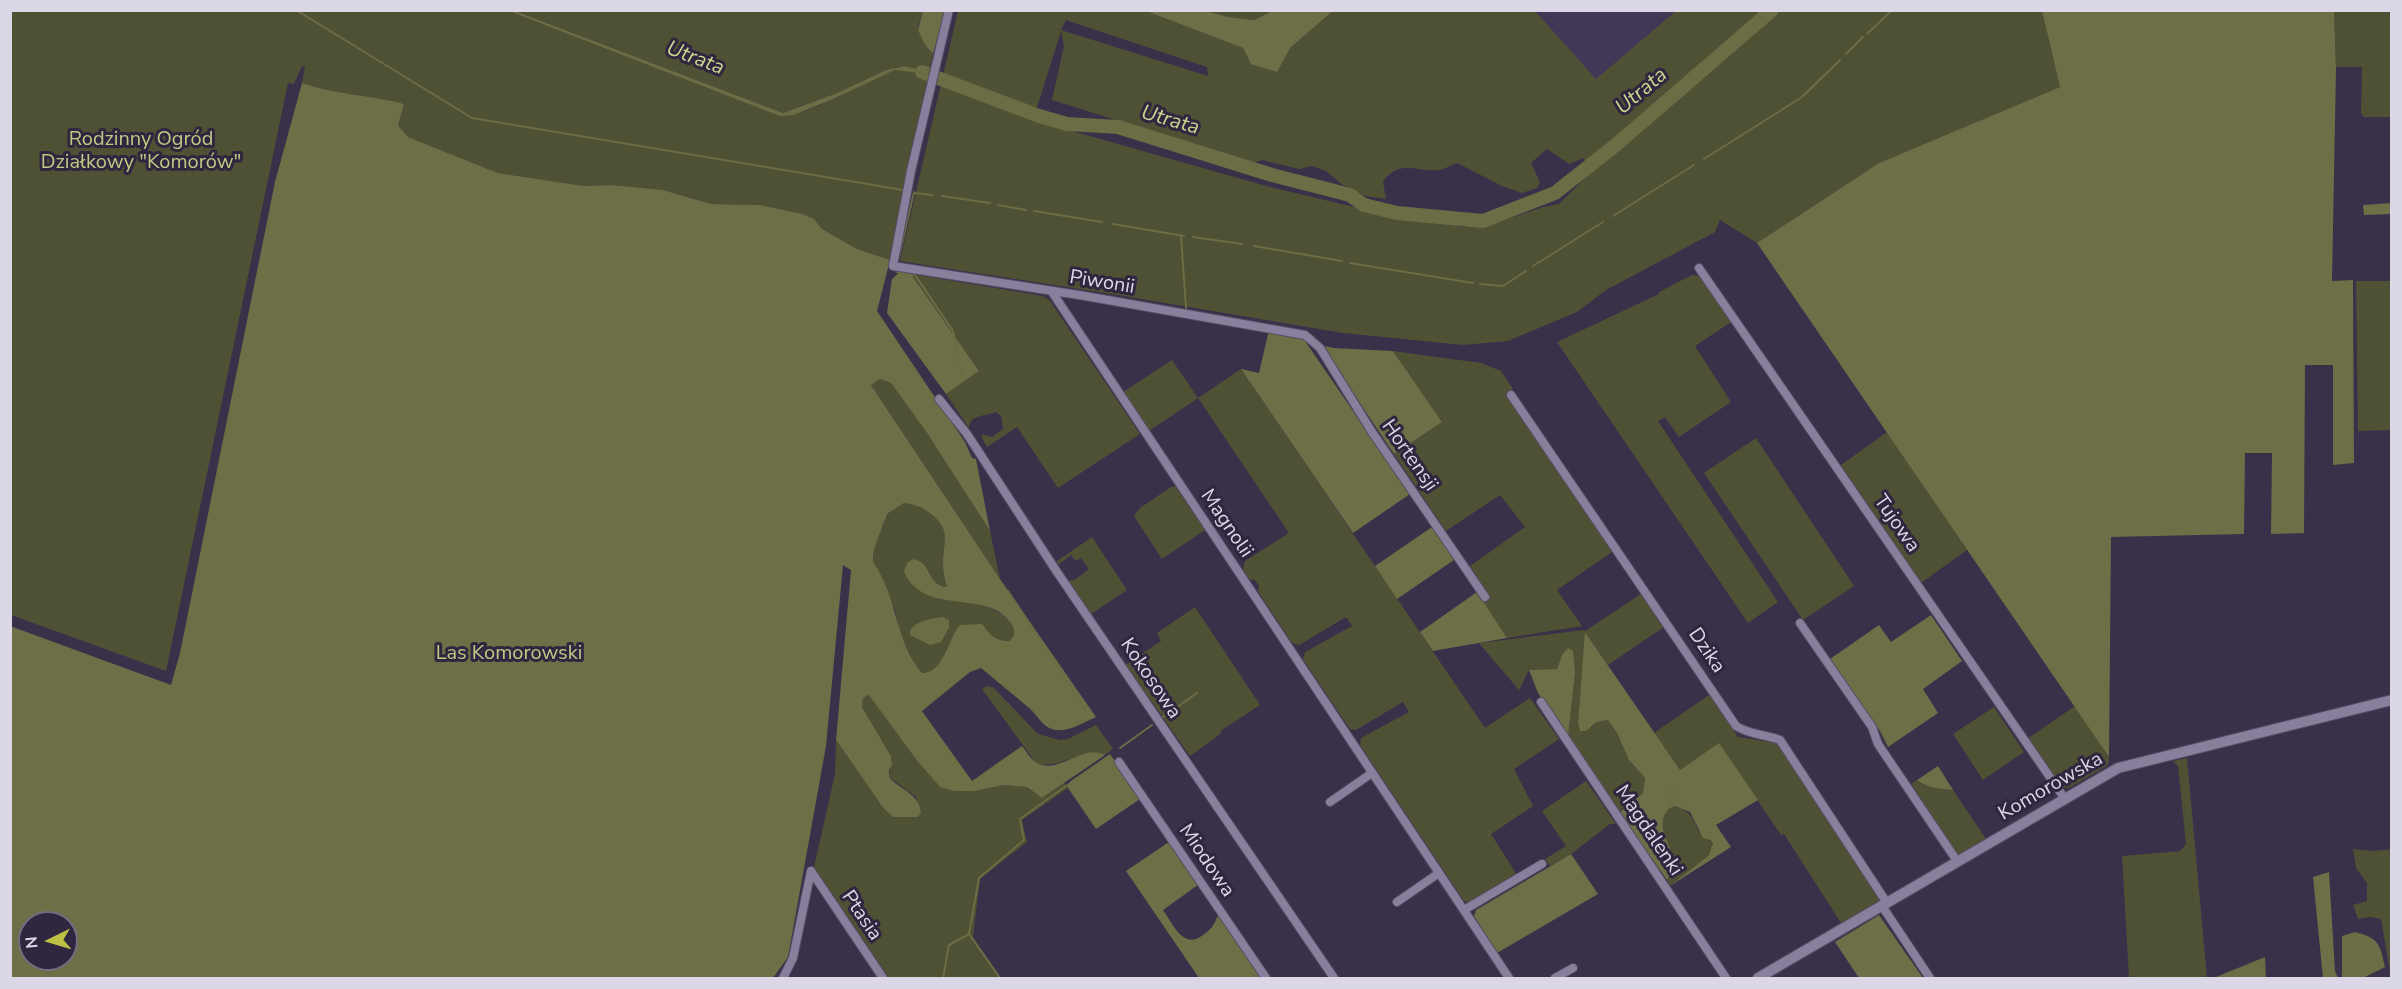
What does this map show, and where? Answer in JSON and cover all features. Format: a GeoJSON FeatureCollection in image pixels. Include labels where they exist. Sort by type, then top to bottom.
{"type":"FeatureCollection","features":[{"type":"Feature","properties":{"kind":"street","name":"Piwonii"},"geometry":{"type":"LineString","coordinates":[[949,10],[911,171],[893,266],[1305,335]]}},
{"type":"Feature","properties":{"kind":"street","name":"Tujowa"},"geometry":{"type":"LineString","coordinates":[[1699,268],[2065,798]]}},
{"type":"Feature","properties":{"kind":"street","name":"Magnolii"},"geometry":{"type":"LineString","coordinates":[[1052,292],[1509,978]]}},
{"type":"Feature","properties":{"kind":"street","name":"Hortensji"},"geometry":{"type":"LineString","coordinates":[[1305,335],[1320,348],[1372,432],[1485,597]]}},
{"type":"Feature","properties":{"kind":"street","name":"Dzika"},"geometry":{"type":"LineString","coordinates":[[1511,395],[1736,726],[1750,734],[1780,740],[1930,978]]}},
{"type":"Feature","properties":{"kind":"street","name":"Kokosowa"},"geometry":{"type":"LineString","coordinates":[[939,399],[967,434],[1057,572],[1334,978]]}},
{"type":"Feature","properties":{"kind":"street"},"geometry":{"type":"LineString","coordinates":[[1800,623],[1872,727],[1878,744],[1957,861]]}},
{"type":"Feature","properties":{"kind":"street","name":"Komorowska"},"geometry":{"type":"LineString","coordinates":[[1758,978],[2120,768],[2391,700]]}},
{"type":"Feature","properties":{"kind":"street","name":"Magdalenki"},"geometry":{"type":"LineString","coordinates":[[1541,702],[1726,978]]}},
{"type":"Feature","properties":{"kind":"street","name":"Miodowa"},"geometry":{"type":"LineString","coordinates":[[1119,762],[1266,978]]}},
{"type":"Feature","properties":{"kind":"street"},"geometry":{"type":"LineString","coordinates":[[1330,802],[1372,773]]}},
{"type":"Feature","properties":{"kind":"street"},"geometry":{"type":"LineString","coordinates":[[1464,910],[1542,864]]}},
{"type":"Feature","properties":{"kind":"street","name":"Ptasia"},"geometry":{"type":"LineString","coordinates":[[783,978],[793,958],[811,871],[883,978]]}},
{"type":"Feature","properties":{"kind":"street"},"geometry":{"type":"LineString","coordinates":[[1397,902],[1439,873]]}},
{"type":"Feature","properties":{"kind":"street"},"geometry":{"type":"LineString","coordinates":[[1555,978],[1573,968]]}},
{"type":"Feature","properties":{"kind":"shaded area"},"geometry":{"type":"Polygon","coordinates":[[[509,11],[515,11],[783,113],[837,93],[886,70],[905,66],[929,72],[929,74],[895,70],[829,101],[793,115],[780,116],[509,11]]]}},
{"type":"Feature","properties":{"kind":"shaded area"},"geometry":{"type":"Polygon","coordinates":[[[1488,11],[1762,11],[1604,140],[1488,11]]]}},
{"type":"Feature","properties":{"kind":"shaded area"},"geometry":{"type":"Polygon","coordinates":[[[943,617],[949,620],[949,628],[941,642],[930,645],[910,635],[910,630],[916,624],[943,617]]]}},
{"type":"Feature","properties":{"kind":"shaded area"},"geometry":{"type":"Polygon","coordinates":[[[1674,788],[1683,801],[1682,804],[1671,804],[1665,799],[1668,790],[1674,788]]]}},
{"type":"Feature","properties":{"kind":"shaded area"},"geometry":{"type":"Polygon","coordinates":[[[2355,932],[2377,943],[2385,967],[2363,978],[2342,978],[2342,936],[2355,932]]]}},
{"type":"Feature","properties":{"kind":"shaded area"},"geometry":{"type":"Polygon","coordinates":[[[2265,957],[2266,978],[2216,978],[2216,977],[2265,957]]]}},
{"type":"Feature","properties":{"kind":"green space","name":"Rodzinny Ogród Działkowy \"Komorów\""},"geometry":{"type":"Polygon","coordinates":[[[10,11],[509,11],[777,114],[811,109],[883,74],[897,70],[909,70],[929,75],[890,260],[857,249],[822,229],[814,219],[803,214],[760,205],[711,204],[663,190],[612,185],[584,186],[498,173],[408,137],[398,125],[404,106],[401,103],[326,90],[302,83],[305,67],[302,66],[294,84],[288,83],[166,671],[11,615],[10,11]]]}},
{"type":"Feature","properties":{"kind":"green space"},"geometry":{"type":"Polygon","coordinates":[[[515,11],[923,11],[918,27],[925,45],[933,54],[929,72],[905,66],[886,70],[837,93],[783,113],[515,11]]]}},
{"type":"Feature","properties":{"kind":"green space"},"geometry":{"type":"Polygon","coordinates":[[[923,11],[945,11],[933,54],[925,45],[918,30],[923,11]]]}},
{"type":"Feature","properties":{"kind":"green space"},"geometry":{"type":"Polygon","coordinates":[[[958,11],[1146,11],[1243,48],[1251,64],[1290,48],[1333,11],[1535,11],[1596,79],[1676,11],[2042,11],[2060,87],[1879,163],[1757,243],[1720,220],[1715,232],[1606,290],[1577,312],[1508,341],[1463,345],[1343,333],[900,261],[958,11]],[[1066,20],[1061,30],[1208,76],[1207,67],[1066,20]],[[1061,31],[1033,120],[1270,187],[1350,206],[1463,227],[1496,223],[1559,204],[1592,171],[1583,158],[1569,164],[1547,149],[1531,163],[1540,182],[1537,188],[1522,193],[1502,186],[1457,163],[1439,170],[1402,168],[1396,170],[1383,182],[1386,199],[1366,196],[1343,185],[1326,171],[1312,166],[1299,169],[1262,160],[1253,163],[1052,100],[1064,46],[1061,31]]]}},
{"type":"Feature","properties":{"kind":"green space"},"geometry":{"type":"Polygon","coordinates":[[[1146,11],[1207,11],[1228,17],[1254,20],[1272,11],[1333,11],[1290,48],[1277,72],[1251,64],[1243,48],[1146,11]]]}},
{"type":"Feature","properties":{"kind":"green space"},"geometry":{"type":"Polygon","coordinates":[[[1207,11],[1272,11],[1254,20],[1228,17],[1207,11]]]}},
{"type":"Feature","properties":{"kind":"green space"},"geometry":{"type":"Polygon","coordinates":[[[2042,11],[2334,11],[2336,67],[2332,281],[2353,280],[2354,463],[2333,465],[2333,365],[2305,365],[2304,533],[2271,534],[2272,453],[2245,453],[2244,534],[2111,537],[2109,757],[1757,243],[1879,163],[2060,87],[2042,11]]]}},
{"type":"Feature","properties":{"kind":"green space"},"geometry":{"type":"Polygon","coordinates":[[[2334,11],[2391,11],[2391,117],[2364,117],[2361,113],[2362,67],[2336,67],[2334,11]]]}},
{"type":"Feature","properties":{"kind":"green space","name":"Las Komorowski"},"geometry":{"type":"Polygon","coordinates":[[[302,83],[326,90],[401,103],[404,105],[398,125],[408,137],[498,173],[584,186],[612,185],[663,190],[711,204],[760,205],[803,214],[814,219],[822,229],[857,249],[890,260],[877,311],[965,442],[972,458],[976,459],[990,531],[927,433],[891,383],[880,379],[871,385],[1000,579],[1096,717],[1066,730],[1051,729],[981,668],[970,672],[922,711],[972,781],[1022,746],[1035,762],[1045,766],[1062,763],[1088,753],[1097,752],[1105,755],[1042,798],[1027,787],[1004,785],[975,791],[954,791],[940,787],[918,762],[869,695],[863,698],[862,707],[891,756],[892,765],[889,777],[914,797],[920,807],[921,814],[917,817],[893,817],[884,809],[836,740],[851,570],[843,565],[826,746],[788,957],[773,978],[11,978],[10,626],[171,685],[180,653],[275,182],[302,83]],[[904,503],[887,514],[876,543],[873,562],[887,589],[906,647],[922,673],[930,671],[941,661],[960,625],[982,624],[990,634],[1004,641],[1012,638],[1014,630],[1005,616],[996,610],[930,596],[911,583],[904,571],[908,562],[914,559],[924,565],[936,583],[947,587],[943,567],[944,531],[937,519],[915,505],[904,503]]]}},
{"type":"Feature","properties":{"kind":"green space"},"geometry":{"type":"Polygon","coordinates":[[[2391,203],[2391,214],[2364,215],[2363,205],[2391,203]]]}},
{"type":"Feature","properties":{"kind":"green space"},"geometry":{"type":"Polygon","coordinates":[[[901,271],[911,274],[979,371],[946,394],[887,313],[892,279],[901,271]]]}},
{"type":"Feature","properties":{"kind":"green space"},"geometry":{"type":"Polygon","coordinates":[[[911,274],[1043,296],[1050,301],[1140,434],[1058,488],[1017,427],[987,447],[982,434],[992,437],[1003,429],[1001,416],[996,412],[975,418],[969,428],[946,394],[979,371],[911,274]]]}},
{"type":"Feature","properties":{"kind":"green space"},"geometry":{"type":"Polygon","coordinates":[[[1692,275],[1699,276],[1731,322],[1695,346],[1731,402],[1679,437],[1665,417],[1658,421],[1778,602],[1748,623],[1557,342],[1659,294],[1692,275]]]}},
{"type":"Feature","properties":{"kind":"green space"},"geometry":{"type":"Polygon","coordinates":[[[2356,281],[2391,281],[2391,430],[2358,431],[2356,281]]]}},
{"type":"Feature","properties":{"kind":"green space"},"geometry":{"type":"Polygon","coordinates":[[[1269,330],[1296,335],[1305,341],[1410,494],[1353,533],[1241,369],[1259,373],[1269,330]]]}},
{"type":"Feature","properties":{"kind":"green space"},"geometry":{"type":"Polygon","coordinates":[[[1321,345],[1333,348],[1393,351],[1442,422],[1394,454],[1321,345]]]}},
{"type":"Feature","properties":{"kind":"green space"},"geometry":{"type":"Polygon","coordinates":[[[1393,351],[1481,363],[1501,371],[1513,389],[1507,393],[1612,552],[1557,590],[1582,626],[1507,638],[1483,602],[1490,596],[1470,566],[1525,527],[1500,495],[1446,531],[1394,454],[1442,422],[1393,351]]]}},
{"type":"Feature","properties":{"kind":"green space"},"geometry":{"type":"Polygon","coordinates":[[[1172,360],[1198,398],[1149,431],[1123,392],[1172,360]]]}},
{"type":"Feature","properties":{"kind":"green space"},"geometry":{"type":"Polygon","coordinates":[[[1241,369],[1485,728],[1530,698],[1559,739],[1514,769],[1533,806],[1491,834],[1517,875],[1471,903],[1464,901],[1360,745],[1361,738],[1409,712],[1403,702],[1356,730],[1350,729],[1303,659],[1305,652],[1352,626],[1346,617],[1299,645],[1292,643],[1258,591],[1259,586],[1255,580],[1250,580],[1243,570],[1245,561],[1289,533],[1198,398],[1241,369]]]}},
{"type":"Feature","properties":{"kind":"green space"},"geometry":{"type":"Polygon","coordinates":[[[880,379],[891,383],[927,433],[990,531],[1000,579],[871,385],[880,379]]]}},
{"type":"Feature","properties":{"kind":"green space"},"geometry":{"type":"Polygon","coordinates":[[[1887,432],[1967,550],[1921,583],[1841,465],[1887,432]]]}},
{"type":"Feature","properties":{"kind":"green space"},"geometry":{"type":"Polygon","coordinates":[[[1756,438],[1854,586],[1803,620],[1704,473],[1756,438]]]}},
{"type":"Feature","properties":{"kind":"green space"},"geometry":{"type":"Polygon","coordinates":[[[1175,486],[1205,530],[1162,559],[1134,516],[1140,508],[1175,486]]]}},
{"type":"Feature","properties":{"kind":"green space"},"geometry":{"type":"Polygon","coordinates":[[[904,503],[918,506],[931,513],[943,529],[945,539],[943,563],[947,588],[936,584],[927,567],[938,599],[979,604],[998,612],[1014,629],[1014,634],[1009,641],[997,638],[982,625],[960,625],[936,667],[922,673],[914,663],[899,632],[895,610],[873,562],[876,538],[887,514],[904,503]]]}},
{"type":"Feature","properties":{"kind":"green space"},"geometry":{"type":"Polygon","coordinates":[[[1432,527],[1454,560],[1397,599],[1375,566],[1432,527]]]}},
{"type":"Feature","properties":{"kind":"green space"},"geometry":{"type":"Polygon","coordinates":[[[1092,537],[1127,590],[1091,614],[1069,581],[1076,579],[1089,569],[1081,558],[1076,561],[1071,555],[1058,565],[1057,561],[1092,537]]]}},
{"type":"Feature","properties":{"kind":"green space"},"geometry":{"type":"Polygon","coordinates":[[[1477,592],[1507,638],[1433,651],[1420,632],[1477,592]]]}},
{"type":"Feature","properties":{"kind":"green space"},"geometry":{"type":"Polygon","coordinates":[[[1641,594],[1664,627],[1608,665],[1586,633],[1579,709],[1591,728],[1597,722],[1608,720],[1617,733],[1629,760],[1645,778],[1643,793],[1621,810],[1621,815],[1568,737],[1575,673],[1562,655],[1557,669],[1529,670],[1519,690],[1479,643],[1585,631],[1641,594]]]}},
{"type":"Feature","properties":{"kind":"green space"},"geometry":{"type":"Polygon","coordinates":[[[1195,607],[1260,705],[1222,730],[1219,735],[1190,756],[1126,665],[1161,641],[1157,633],[1195,607]]]}},
{"type":"Feature","properties":{"kind":"green space"},"geometry":{"type":"Polygon","coordinates":[[[1931,615],[1962,661],[1923,689],[1938,713],[1888,747],[1880,731],[1830,659],[1879,625],[1891,642],[1931,615]]]}},
{"type":"Feature","properties":{"kind":"green space"},"geometry":{"type":"Polygon","coordinates":[[[1585,632],[1680,770],[1719,743],[1758,800],[1716,825],[1731,847],[1670,886],[1709,855],[1713,843],[1703,838],[1690,812],[1675,806],[1668,809],[1663,826],[1673,860],[1667,880],[1621,815],[1621,811],[1643,793],[1645,778],[1629,760],[1617,733],[1608,720],[1597,722],[1586,731],[1580,731],[1578,723],[1585,632]]]}},
{"type":"Feature","properties":{"kind":"green space"},"geometry":{"type":"Polygon","coordinates":[[[1568,648],[1573,651],[1575,673],[1568,737],[1538,693],[1529,670],[1557,669],[1562,655],[1568,648]]]}},
{"type":"Feature","properties":{"kind":"green space"},"geometry":{"type":"Polygon","coordinates":[[[987,686],[993,687],[1038,734],[1060,740],[1068,739],[1096,725],[1113,749],[1105,755],[1090,753],[1055,764],[1036,763],[982,689],[987,686]]]}},
{"type":"Feature","properties":{"kind":"green space"},"geometry":{"type":"Polygon","coordinates":[[[870,695],[918,762],[940,787],[955,791],[975,791],[1004,785],[1027,787],[1042,798],[1064,783],[1068,788],[1022,820],[1027,842],[980,879],[973,937],[1001,978],[889,978],[814,867],[835,774],[836,740],[884,809],[893,817],[917,817],[921,814],[916,797],[889,777],[891,756],[862,707],[863,698],[870,695]]]}},
{"type":"Feature","properties":{"kind":"green space"},"geometry":{"type":"Polygon","coordinates":[[[1709,695],[1738,737],[1776,743],[1795,768],[1880,900],[1841,923],[1784,834],[1781,835],[1719,744],[1680,770],[1654,733],[1709,695]]]}},
{"type":"Feature","properties":{"kind":"green space"},"geometry":{"type":"Polygon","coordinates":[[[2075,706],[2109,757],[2108,765],[2069,788],[2061,787],[2027,739],[2075,706]]]}},
{"type":"Feature","properties":{"kind":"green space"},"geometry":{"type":"Polygon","coordinates":[[[1994,707],[2024,752],[1983,780],[1953,734],[1994,707]]]}},
{"type":"Feature","properties":{"kind":"green space"},"geometry":{"type":"Polygon","coordinates":[[[1110,754],[1140,799],[1096,829],[1066,785],[1110,754]]]}},
{"type":"Feature","properties":{"kind":"green space"},"geometry":{"type":"Polygon","coordinates":[[[2187,758],[2207,978],[2129,978],[2122,856],[2180,851],[2186,844],[2178,766],[2173,761],[2187,758]]]}},
{"type":"Feature","properties":{"kind":"green space"},"geometry":{"type":"Polygon","coordinates":[[[1938,766],[1953,790],[1939,789],[1917,780],[1938,766]]]}},
{"type":"Feature","properties":{"kind":"green space"},"geometry":{"type":"Polygon","coordinates":[[[1917,780],[1939,789],[1953,790],[1986,839],[1959,856],[1911,784],[1917,780]]]}},
{"type":"Feature","properties":{"kind":"green space"},"geometry":{"type":"Polygon","coordinates":[[[1586,781],[1616,824],[1610,824],[1571,854],[1550,866],[1545,859],[1566,846],[1542,811],[1586,781]]]}},
{"type":"Feature","properties":{"kind":"green space"},"geometry":{"type":"Polygon","coordinates":[[[1674,806],[1687,812],[1699,832],[1713,844],[1709,855],[1670,886],[1667,880],[1672,861],[1663,826],[1668,808],[1674,806]]]}},
{"type":"Feature","properties":{"kind":"green space"},"geometry":{"type":"Polygon","coordinates":[[[1169,842],[1198,885],[1163,910],[1174,927],[1188,939],[1194,939],[1209,930],[1218,915],[1261,978],[1199,978],[1126,871],[1169,842]]]}},
{"type":"Feature","properties":{"kind":"green space"},"geometry":{"type":"Polygon","coordinates":[[[2353,849],[2375,851],[2391,849],[2391,978],[2381,919],[2370,917],[2358,919],[2353,905],[2367,901],[2367,883],[2356,868],[2353,849]]]}},
{"type":"Feature","properties":{"kind":"green space"},"geometry":{"type":"Polygon","coordinates":[[[1571,854],[1598,894],[1497,953],[1474,916],[1476,910],[1571,854]]]}},
{"type":"Feature","properties":{"kind":"green space"},"geometry":{"type":"Polygon","coordinates":[[[2329,872],[2335,971],[2338,978],[2323,978],[2313,877],[2329,872]]]}},
{"type":"Feature","properties":{"kind":"green space"},"geometry":{"type":"Polygon","coordinates":[[[1879,915],[1923,978],[1859,978],[1835,942],[1879,915]]]}},
{"type":"Feature","properties":{"kind":"waterway"},"geometry":{"type":"LineString","coordinates":[[296,10],[472,118],[903,190]]}},
{"type":"Feature","properties":{"kind":"waterway","name":"Utrata"},"geometry":{"type":"LineString","coordinates":[[922,72],[1039,116],[1067,124],[1118,127],[1272,175],[1350,195],[1364,205],[1397,213],[1483,221],[1555,193],[1617,144],[1772,10]]}},
{"type":"Feature","properties":{"kind":"waterway"},"geometry":{"type":"LineString","coordinates":[[1867,34],[1890,12]]}},
{"type":"Feature","properties":{"kind":"waterway"},"geometry":{"type":"LineString","coordinates":[[1846,54],[1863,37]]}},
{"type":"Feature","properties":{"kind":"waterway"},"geometry":{"type":"LineString","coordinates":[[1704,159],[1802,97],[1840,60]]}},
{"type":"Feature","properties":{"kind":"waterway"},"geometry":{"type":"LineString","coordinates":[[1613,216],[1694,165]]}},
{"type":"Feature","properties":{"kind":"waterway"},"geometry":{"type":"LineString","coordinates":[[899,257],[914,192]]}},
{"type":"Feature","properties":{"kind":"waterway"},"geometry":{"type":"LineString","coordinates":[[915,193],[932,195]]}},
{"type":"Feature","properties":{"kind":"waterway"},"geometry":{"type":"LineString","coordinates":[[942,196],[990,203]]}},
{"type":"Feature","properties":{"kind":"waterway"},"geometry":{"type":"LineString","coordinates":[[998,205],[1026,210]]}},
{"type":"Feature","properties":{"kind":"waterway"},"geometry":{"type":"LineString","coordinates":[[1034,211],[1102,222]]}},
{"type":"Feature","properties":{"kind":"waterway"},"geometry":{"type":"LineString","coordinates":[[1533,266],[1603,222]]}},
{"type":"Feature","properties":{"kind":"waterway"},"geometry":{"type":"LineString","coordinates":[[1113,224],[1184,236]]}},
{"type":"Feature","properties":{"kind":"waterway"},"geometry":{"type":"LineString","coordinates":[[1181,235],[1186,308]]}},
{"type":"Feature","properties":{"kind":"waterway"},"geometry":{"type":"LineString","coordinates":[[1193,237],[1242,244]]}},
{"type":"Feature","properties":{"kind":"waterway"},"geometry":{"type":"LineString","coordinates":[[1254,246],[1342,261]]}},
{"type":"Feature","properties":{"kind":"waterway"},"geometry":{"type":"LineString","coordinates":[[1350,263],[1473,283]]}},
{"type":"Feature","properties":{"kind":"waterway"},"geometry":{"type":"LineString","coordinates":[[1480,284],[1503,286],[1526,271]]}},
{"type":"Feature","properties":{"kind":"waterway"},"geometry":{"type":"LineString","coordinates":[[897,272],[915,275],[953,331],[963,381]]}},
{"type":"Feature","properties":{"kind":"waterway"},"geometry":{"type":"LineString","coordinates":[[1008,591],[1085,708]]}},
{"type":"Feature","properties":{"kind":"waterway"},"geometry":{"type":"LineString","coordinates":[[1163,717],[1197,693]]}},
{"type":"Feature","properties":{"kind":"waterway"},"geometry":{"type":"LineString","coordinates":[[1120,748],[1152,725]]}},
{"type":"Feature","properties":{"kind":"waterway"},"geometry":{"type":"LineString","coordinates":[[1071,782],[1106,758]]}},
{"type":"Feature","properties":{"kind":"waterway"},"geometry":{"type":"LineString","coordinates":[[1000,978],[969,934],[979,878],[1024,840],[1020,819],[1066,786]]}},
{"type":"Feature","properties":{"kind":"waterway"},"geometry":{"type":"LineString","coordinates":[[943,978],[949,945],[969,934]]}}]}
